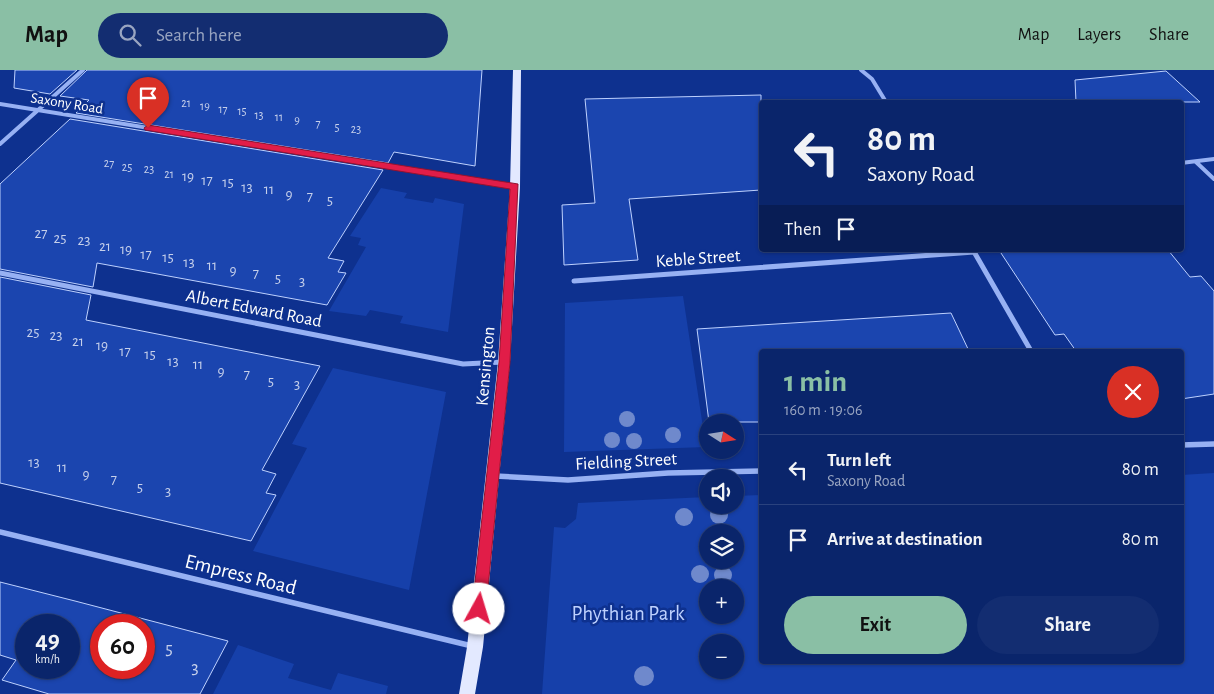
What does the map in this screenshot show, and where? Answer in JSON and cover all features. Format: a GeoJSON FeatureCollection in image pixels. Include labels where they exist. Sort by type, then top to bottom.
{"type":"FeatureCollection","features":[{"type":"Feature","properties":{"kind":"main road","name":"Kensington"},"geometry":{"type":"LineString","coordinates":[[466,694],[475,647],[504,362],[515,187],[517,70]]}},
{"type":"Feature","properties":{"kind":"street"},"geometry":{"type":"LineString","coordinates":[[0,144],[83,70]]}},
{"type":"Feature","properties":{"kind":"street"},"geometry":{"type":"LineString","coordinates":[[861,70],[872,80],[885,100]]}},
{"type":"Feature","properties":{"kind":"street","name":"Saxony Road"},"geometry":{"type":"LineString","coordinates":[[0,104],[515,187]]}},
{"type":"Feature","properties":{"kind":"street"},"geometry":{"type":"LineString","coordinates":[[1184,164],[1214,160]]}},
{"type":"Feature","properties":{"kind":"street"},"geometry":{"type":"LineString","coordinates":[[1196,162],[1214,179]]}},
{"type":"Feature","properties":{"kind":"street","name":"Keble Street"},"geometry":{"type":"LineString","coordinates":[[574,281],[960,252]]}},
{"type":"Feature","properties":{"kind":"street"},"geometry":{"type":"LineString","coordinates":[[974,252],[1030,349]]}},
{"type":"Feature","properties":{"kind":"street","name":"Albert Edward Road"},"geometry":{"type":"LineString","coordinates":[[0,272],[462,364],[504,362]]}},
{"type":"Feature","properties":{"kind":"street"},"geometry":{"type":"LineString","coordinates":[[1184,445],[1214,444]]}},
{"type":"Feature","properties":{"kind":"street","name":"Fielding Street"},"geometry":{"type":"LineString","coordinates":[[493,476],[568,480],[668,473],[759,471]]}},
{"type":"Feature","properties":{"kind":"street","name":"Empress Road"},"geometry":{"type":"LineString","coordinates":[[0,532],[475,647]]}},
{"type":"Feature","properties":{"kind":"green space"},"geometry":{"type":"Polygon","coordinates":[[[381,188],[407,193],[404,198],[433,203],[435,198],[464,204],[448,332],[400,323],[403,316],[370,310],[366,316],[329,311],[366,247],[358,245],[361,238],[350,236],[381,188]]]}},
{"type":"Feature","properties":{"kind":"green space"},"geometry":{"type":"Polygon","coordinates":[[[683,296],[701,414],[699,414],[699,447],[564,452],[565,303],[683,296]]]}},
{"type":"Feature","properties":{"kind":"green space"},"geometry":{"type":"Polygon","coordinates":[[[333,368],[446,392],[409,590],[253,551],[307,448],[292,444],[333,368]]]}},
{"type":"Feature","properties":{"kind":"green space","name":"Phythian Park"},"geometry":{"type":"Polygon","coordinates":[[[1214,473],[1214,694],[542,694],[554,527],[565,528],[576,519],[578,503],[699,497],[699,514],[744,514],[744,496],[759,495],[759,664],[1184,664],[1184,475],[1214,473]]]}},
{"type":"Feature","properties":{"kind":"green space"},"geometry":{"type":"Polygon","coordinates":[[[238,645],[294,664],[288,678],[331,690],[338,673],[388,686],[386,694],[213,694],[238,645]]]}},
{"type":"Feature","properties":{"kind":"building"},"geometry":{"type":"Polygon","coordinates":[[[15,70],[77,70],[50,94],[14,88],[15,70]]]}},
{"type":"Feature","properties":{"kind":"building"},"geometry":{"type":"Polygon","coordinates":[[[87,70],[482,70],[475,166],[394,152],[388,163],[76,113],[89,100],[60,96],[87,70]]]}},
{"type":"Feature","properties":{"kind":"building"},"geometry":{"type":"Polygon","coordinates":[[[1166,71],[1200,102],[1184,102],[1184,100],[1076,100],[1075,80],[1166,71]]]}},
{"type":"Feature","properties":{"kind":"building"},"geometry":{"type":"Polygon","coordinates":[[[761,95],[761,100],[759,100],[759,190],[629,199],[638,260],[564,265],[562,205],[595,203],[585,99],[761,95]]]}},
{"type":"Feature","properties":{"kind":"building"},"geometry":{"type":"Polygon","coordinates":[[[70,119],[383,170],[328,258],[344,261],[338,272],[346,273],[327,305],[97,263],[93,287],[0,269],[0,184],[70,119]]]}},
{"type":"Feature","properties":{"kind":"building"},"geometry":{"type":"Polygon","coordinates":[[[1000,252],[1170,252],[1190,277],[1201,276],[1214,291],[1214,394],[1184,399],[1184,349],[1075,349],[1064,334],[1055,335],[1000,252]]]}},
{"type":"Feature","properties":{"kind":"building"},"geometry":{"type":"Polygon","coordinates":[[[0,277],[91,295],[86,320],[320,366],[262,470],[276,474],[266,493],[276,495],[251,541],[0,483],[0,277]]]}},
{"type":"Feature","properties":{"kind":"building"},"geometry":{"type":"Polygon","coordinates":[[[951,313],[968,349],[759,349],[759,422],[744,422],[744,414],[708,414],[697,329],[951,313]]]}},
{"type":"Feature","properties":{"kind":"building"},"geometry":{"type":"Polygon","coordinates":[[[0,582],[125,614],[90,614],[90,679],[155,679],[155,622],[228,641],[200,694],[49,694],[2,680],[15,661],[15,679],[80,679],[80,614],[15,614],[15,660],[0,655],[0,582]]]}},
{"type":"Feature","properties":{"kind":"route"},"geometry":{"type":"LineString","coordinates":[[148,128],[515,187],[504,362],[479,609]]}}]}
